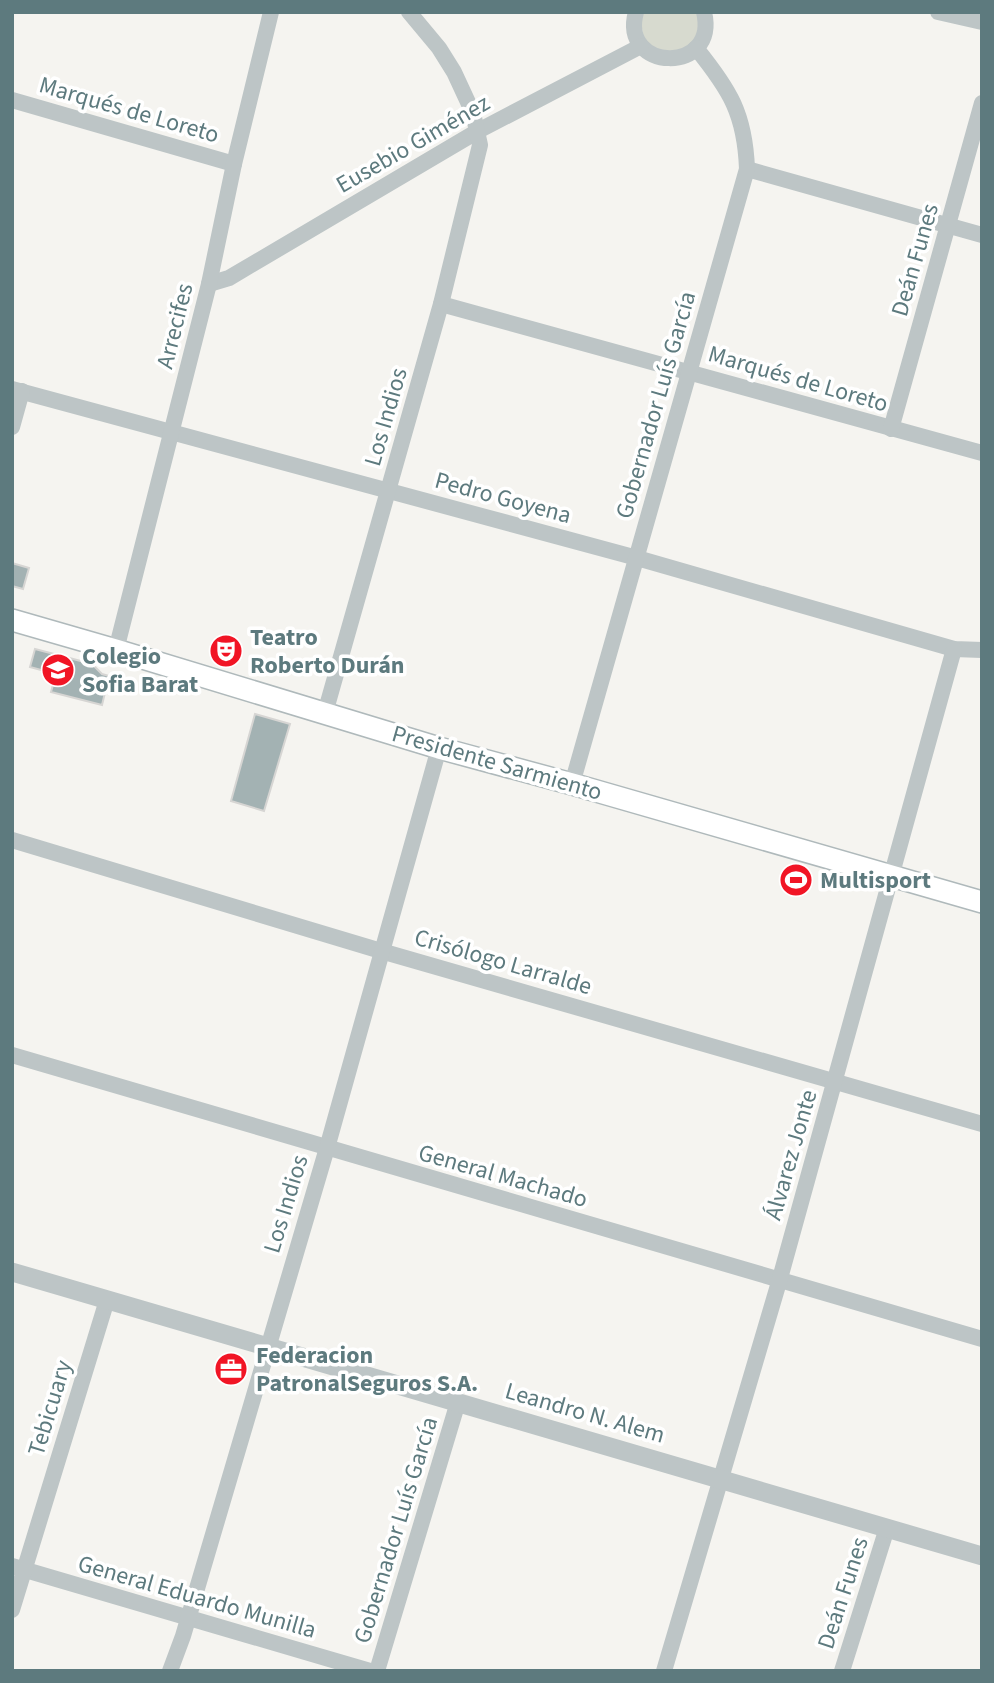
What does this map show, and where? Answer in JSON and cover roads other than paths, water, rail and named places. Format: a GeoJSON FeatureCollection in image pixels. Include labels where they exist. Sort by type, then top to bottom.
{"type":"FeatureCollection","features":[{"type":"Feature","properties":{"kind":"main road","name":"Presidente Sarmiento"},"geometry":{"type":"LineString","coordinates":[[12,620],[439,748],[982,902]]}},
{"type":"Feature","properties":{"kind":"street","name":"Arrecifes"},"geometry":{"type":"LineString","coordinates":[[116,650],[209,284],[234,164],[271,12]]}},
{"type":"Feature","properties":{"kind":"street"},"geometry":{"type":"LineString","coordinates":[[409,12],[439,48],[454,72],[473,113],[478,131]]}},
{"type":"Feature","properties":{"kind":"street"},"geometry":{"type":"LineString","coordinates":[[636,12],[634,26],[641,46],[662,59],[686,56],[696,48],[705,30],[704,12]]}},
{"type":"Feature","properties":{"kind":"street"},"geometry":{"type":"LineString","coordinates":[[938,12],[982,22]]}},
{"type":"Feature","properties":{"kind":"street","name":"Eusebio Giménez"},"geometry":{"type":"LineString","coordinates":[[209,284],[229,278],[478,131],[641,46]]}},
{"type":"Feature","properties":{"kind":"street","name":"Gobernador Luís García"},"geometry":{"type":"LineString","coordinates":[[572,784],[747,169],[746,146],[737,109],[728,90],[696,48]]}},
{"type":"Feature","properties":{"kind":"street","name":"Marqués de Loreto"},"geometry":{"type":"LineString","coordinates":[[12,100],[234,164]]}},
{"type":"Feature","properties":{"kind":"street","name":"Deán Funes"},"geometry":{"type":"LineString","coordinates":[[891,429],[982,103]]}},
{"type":"Feature","properties":{"kind":"street","name":"Los Indios"},"geometry":{"type":"LineString","coordinates":[[325,713],[441,304],[478,159],[478,131]]}},
{"type":"Feature","properties":{"kind":"street"},"geometry":{"type":"LineString","coordinates":[[747,169],[982,235]]}},
{"type":"Feature","properties":{"kind":"street","name":"Marqués de Loreto"},"geometry":{"type":"LineString","coordinates":[[441,304],[982,453]]}},
{"type":"Feature","properties":{"kind":"street"},"geometry":{"type":"LineString","coordinates":[[12,427],[17,390]]}},
{"type":"Feature","properties":{"kind":"street","name":"Pedro Goyena"},"geometry":{"type":"LineString","coordinates":[[17,390],[637,558],[954,649],[982,650]]}},
{"type":"Feature","properties":{"kind":"street","name":"Álvarez Jonte"},"geometry":{"type":"LineString","coordinates":[[664,1671],[779,1282],[954,649]]}},
{"type":"Feature","properties":{"kind":"street","name":"Los Indios"},"geometry":{"type":"LineString","coordinates":[[170,1671],[327,1148],[439,748]]}},
{"type":"Feature","properties":{"kind":"street","name":"Crisólogo Larralde"},"geometry":{"type":"LineString","coordinates":[[12,840],[382,951],[982,1124]]}},
{"type":"Feature","properties":{"kind":"street","name":"General Machado"},"geometry":{"type":"LineString","coordinates":[[12,1055],[779,1282],[982,1339]]}},
{"type":"Feature","properties":{"kind":"street","name":"Leandro N. Alem"},"geometry":{"type":"LineString","coordinates":[[12,1272],[982,1556]]}},
{"type":"Feature","properties":{"kind":"street","name":"Tebicuary"},"geometry":{"type":"LineString","coordinates":[[12,1611],[18,1567],[107,1300]]}},
{"type":"Feature","properties":{"kind":"street","name":"Gobernador Luís García"},"geometry":{"type":"LineString","coordinates":[[377,1671],[458,1402]]}},
{"type":"Feature","properties":{"kind":"street","name":"Deán Funes"},"geometry":{"type":"LineString","coordinates":[[842,1671],[887,1528]]}},
{"type":"Feature","properties":{"kind":"street","name":"General Eduardo Munilla"},"geometry":{"type":"LineString","coordinates":[[18,1567],[370,1671]]}},
{"type":"Feature","properties":{"kind":"place","name":"Teatro Roberto Durán"},"geometry":{"type":"Point","coordinates":[226,651]}},
{"type":"Feature","properties":{"kind":"place","name":"Colegio Sofia Barat"},"geometry":{"type":"Point","coordinates":[58,670]}},
{"type":"Feature","properties":{"kind":"place","name":"Multisport"},"geometry":{"type":"Point","coordinates":[796,880]}},
{"type":"Feature","properties":{"kind":"place","name":"Federacion PatronalSeguros S.A."},"geometry":{"type":"Point","coordinates":[231,1369]}}]}
